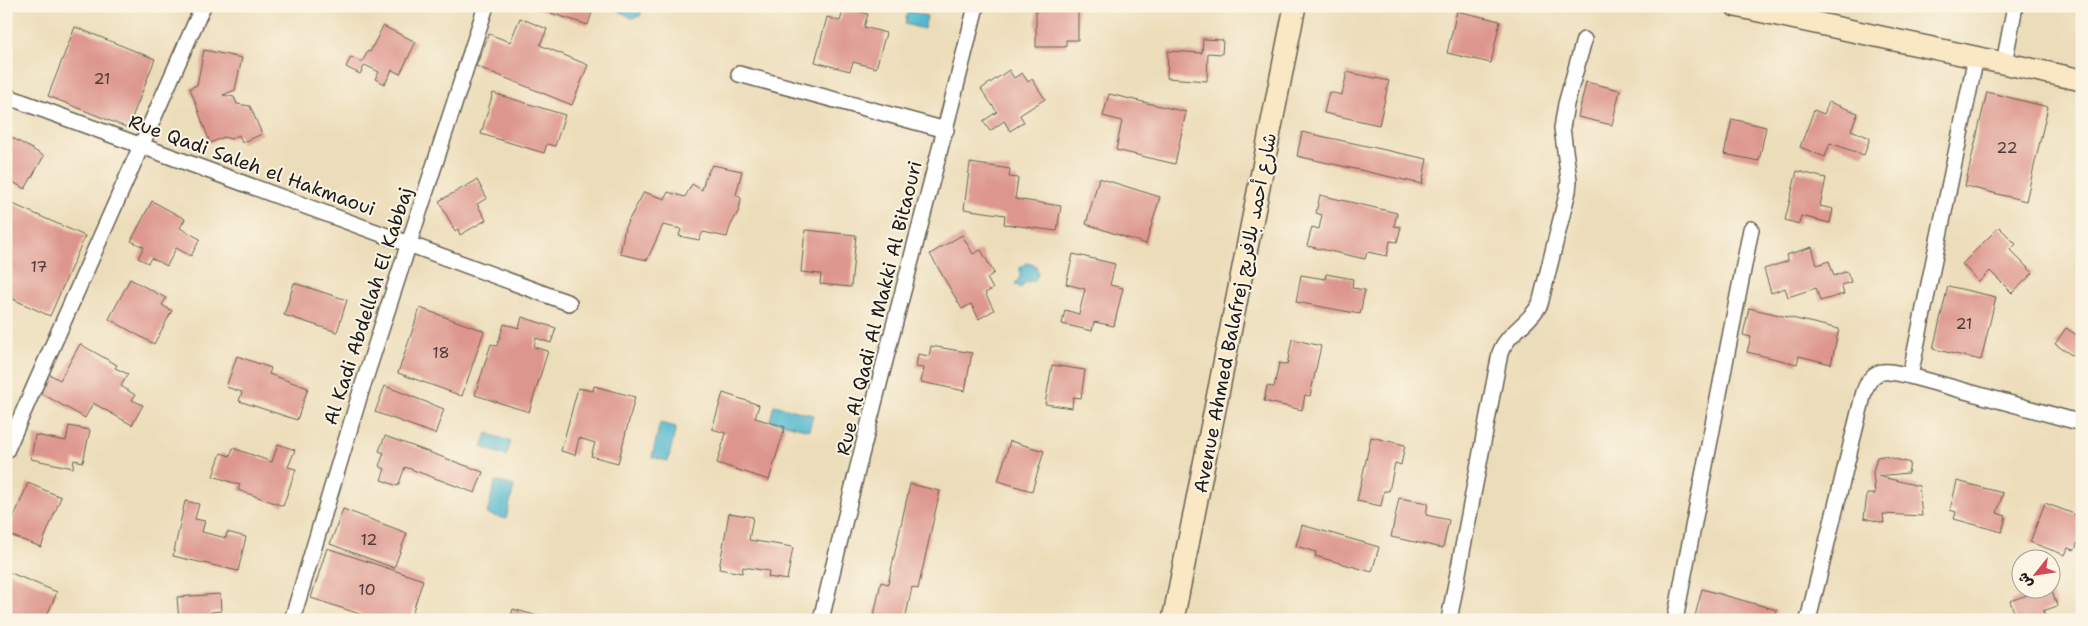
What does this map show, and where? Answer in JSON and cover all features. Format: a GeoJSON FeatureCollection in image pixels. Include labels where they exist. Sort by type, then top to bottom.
{"type":"FeatureCollection","features":[{"type":"Feature","properties":{"kind":"main road","name":"Avenue Ahmed Balafrej شارع أحمد بلافريج"},"geometry":{"type":"LineString","coordinates":[[1173,620],[1295,6]]}},
{"type":"Feature","properties":{"kind":"main road"},"geometry":{"type":"LineString","coordinates":[[1736,6],[2082,80]]}},
{"type":"Feature","properties":{"kind":"street"},"geometry":{"type":"LineString","coordinates":[[6,451],[203,6]]}},
{"type":"Feature","properties":{"kind":"street","name":"Al Kadi Abdellah El Kabbaj"},"geometry":{"type":"LineString","coordinates":[[292,620],[408,244],[486,6]]}},
{"type":"Feature","properties":{"kind":"street","name":"Rue Al Qadi Al Makki Al Bitaouri"},"geometry":{"type":"LineString","coordinates":[[822,620],[905,279],[946,130],[976,6]]}},
{"type":"Feature","properties":{"kind":"street"},"geometry":{"type":"LineString","coordinates":[[2004,63],[2015,6]]}},
{"type":"Feature","properties":{"kind":"street"},"geometry":{"type":"LineString","coordinates":[[1449,620],[1500,353],[1504,343],[1532,317],[1540,304],[1562,217],[1569,180],[1562,128],[1566,104],[1584,40]]}},
{"type":"Feature","properties":{"kind":"street"},"geometry":{"type":"LineString","coordinates":[[1910,376],[1976,57]]}},
{"type":"Feature","properties":{"kind":"street"},"geometry":{"type":"LineString","coordinates":[[738,74],[946,130]]}},
{"type":"Feature","properties":{"kind":"street","name":"Rue Qadi Saleh el Hakmaoui"},"geometry":{"type":"LineString","coordinates":[[6,96],[569,303]]}},
{"type":"Feature","properties":{"kind":"street"},"geometry":{"type":"LineString","coordinates":[[1675,620],[1751,229]]}},
{"type":"Feature","properties":{"kind":"street"},"geometry":{"type":"LineString","coordinates":[[1808,620],[1866,386],[1878,372],[1891,372],[1910,376],[2082,422]]}},
{"type":"Feature","properties":{"kind":"water"},"geometry":{"type":"Polygon","coordinates":[[[614,6],[643,6],[640,16],[632,18],[615,9],[614,6]]]}},
{"type":"Feature","properties":{"kind":"water"},"geometry":{"type":"Polygon","coordinates":[[[908,11],[927,16],[924,29],[905,24],[908,11]]]}},
{"type":"Feature","properties":{"kind":"water"},"geometry":{"type":"Polygon","coordinates":[[[1026,263],[1035,265],[1038,273],[1035,281],[1026,282],[1021,288],[1015,284],[1020,277],[1020,268],[1026,263]]]}},
{"type":"Feature","properties":{"kind":"water"},"geometry":{"type":"Polygon","coordinates":[[[774,405],[813,415],[809,430],[770,420],[774,405]]]}},
{"type":"Feature","properties":{"kind":"water"},"geometry":{"type":"Polygon","coordinates":[[[660,423],[676,427],[668,461],[652,457],[660,423]]]}},
{"type":"Feature","properties":{"kind":"water"},"geometry":{"type":"Polygon","coordinates":[[[487,433],[511,442],[506,456],[482,447],[487,433]]]}},
{"type":"Feature","properties":{"kind":"water"},"geometry":{"type":"Polygon","coordinates":[[[495,481],[514,486],[506,519],[487,514],[495,481]]]}},
{"type":"Feature","properties":{"kind":"building"},"geometry":{"type":"Polygon","coordinates":[[[529,6],[594,6],[588,25],[529,6]]]}},
{"type":"Feature","properties":{"kind":"building"},"geometry":{"type":"Polygon","coordinates":[[[849,6],[862,6],[861,12],[868,14],[864,27],[886,33],[876,68],[853,62],[850,71],[815,62],[827,17],[840,21],[844,8],[848,9],[849,6]]]}},
{"type":"Feature","properties":{"kind":"building"},"geometry":{"type":"Polygon","coordinates":[[[1036,6],[1078,6],[1078,40],[1066,40],[1066,47],[1036,47],[1036,6]]]}},
{"type":"Feature","properties":{"kind":"building"},"geometry":{"type":"Polygon","coordinates":[[[1457,11],[1500,21],[1491,63],[1447,53],[1457,11]]]}},
{"type":"Feature","properties":{"kind":"building"},"geometry":{"type":"Polygon","coordinates":[[[520,18],[547,29],[540,45],[588,65],[572,105],[476,66],[489,34],[510,42],[520,18]]]}},
{"type":"Feature","properties":{"kind":"building"},"geometry":{"type":"Polygon","coordinates":[[[383,26],[416,42],[400,74],[392,70],[385,84],[375,79],[379,72],[365,65],[360,74],[346,67],[351,57],[362,62],[368,51],[370,52],[383,26]]]}},
{"type":"Feature","properties":{"kind":"building"},"geometry":{"type":"Polygon","coordinates":[[[75,27],[155,59],[128,128],[48,96],[75,27]]]}},
{"type":"Feature","properties":{"kind":"building"},"geometry":{"type":"Polygon","coordinates":[[[1203,39],[1223,40],[1222,54],[1208,53],[1207,81],[1167,78],[1168,51],[1202,53],[1203,39]]]}},
{"type":"Feature","properties":{"kind":"building"},"geometry":{"type":"Polygon","coordinates":[[[204,50],[242,58],[235,90],[223,95],[234,97],[237,104],[250,106],[262,134],[242,143],[239,135],[230,139],[224,137],[210,143],[190,88],[197,85],[204,50]]]}},
{"type":"Feature","properties":{"kind":"building"},"geometry":{"type":"Polygon","coordinates":[[[1009,70],[1014,78],[1022,73],[1028,82],[1032,79],[1045,99],[1020,115],[1024,122],[1010,131],[1004,121],[990,131],[983,121],[997,112],[981,89],[1009,70]]]}},
{"type":"Feature","properties":{"kind":"building"},"geometry":{"type":"Polygon","coordinates":[[[1347,72],[1389,81],[1379,125],[1324,113],[1329,92],[1342,95],[1347,72]]]}},
{"type":"Feature","properties":{"kind":"building"},"geometry":{"type":"Polygon","coordinates":[[[1586,82],[1620,90],[1612,125],[1578,117],[1586,82]]]}},
{"type":"Feature","properties":{"kind":"building"},"geometry":{"type":"Polygon","coordinates":[[[1987,92],[2048,107],[2026,201],[1965,186],[1987,92]]]}},
{"type":"Feature","properties":{"kind":"building"},"geometry":{"type":"Polygon","coordinates":[[[493,93],[565,115],[555,146],[547,144],[544,153],[481,134],[493,93]]]}},
{"type":"Feature","properties":{"kind":"building"},"geometry":{"type":"Polygon","coordinates":[[[1109,94],[1186,112],[1175,164],[1116,150],[1122,121],[1103,116],[1109,94]]]}},
{"type":"Feature","properties":{"kind":"building"},"geometry":{"type":"Polygon","coordinates":[[[1829,102],[1858,113],[1851,130],[1870,138],[1864,155],[1830,143],[1825,157],[1800,147],[1814,110],[1824,114],[1829,102]]]}},
{"type":"Feature","properties":{"kind":"building"},"geometry":{"type":"Polygon","coordinates":[[[1732,119],[1766,127],[1759,161],[1724,154],[1732,119]]]}},
{"type":"Feature","properties":{"kind":"building"},"geometry":{"type":"Polygon","coordinates":[[[1302,132],[1427,159],[1422,184],[1297,156],[1302,132]]]}},
{"type":"Feature","properties":{"kind":"building"},"geometry":{"type":"Polygon","coordinates":[[[6,134],[44,156],[25,189],[6,178],[6,134]]]}},
{"type":"Feature","properties":{"kind":"building"},"geometry":{"type":"Polygon","coordinates":[[[970,163],[1010,169],[1009,177],[1018,178],[1015,199],[1061,206],[1057,231],[1004,224],[1005,215],[964,209],[970,163]]]}},
{"type":"Feature","properties":{"kind":"building"},"geometry":{"type":"Polygon","coordinates":[[[712,165],[742,171],[736,195],[741,198],[739,210],[727,237],[703,232],[699,240],[679,236],[681,229],[663,225],[647,260],[620,254],[625,227],[644,192],[665,199],[668,192],[685,197],[692,184],[702,190],[705,178],[712,165]]]}},
{"type":"Feature","properties":{"kind":"building"},"geometry":{"type":"Polygon","coordinates":[[[1797,171],[1826,178],[1820,206],[1833,209],[1830,223],[1801,216],[1799,224],[1785,220],[1797,171]]]}},
{"type":"Feature","properties":{"kind":"building"},"geometry":{"type":"Polygon","coordinates":[[[1099,178],[1160,197],[1146,244],[1086,224],[1099,178]]]}},
{"type":"Feature","properties":{"kind":"building"},"geometry":{"type":"Polygon","coordinates":[[[477,180],[487,198],[477,204],[486,220],[460,235],[458,229],[455,231],[439,201],[477,180]]]}},
{"type":"Feature","properties":{"kind":"building"},"geometry":{"type":"Polygon","coordinates":[[[1320,195],[1397,213],[1394,226],[1401,227],[1397,242],[1390,241],[1387,256],[1367,252],[1365,259],[1307,246],[1312,227],[1319,229],[1322,215],[1316,213],[1320,195]]]}},
{"type":"Feature","properties":{"kind":"building"},"geometry":{"type":"Polygon","coordinates":[[[6,201],[85,236],[50,316],[6,296],[6,201]]]}},
{"type":"Feature","properties":{"kind":"building"},"geometry":{"type":"Polygon","coordinates":[[[152,201],[185,219],[180,228],[200,239],[191,256],[176,248],[167,266],[151,258],[148,263],[138,258],[144,247],[131,241],[152,201]]]}},
{"type":"Feature","properties":{"kind":"building"},"geometry":{"type":"Polygon","coordinates":[[[1999,227],[2016,244],[2010,250],[2033,273],[2012,293],[1990,271],[1979,282],[1962,264],[1999,227]]]}},
{"type":"Feature","properties":{"kind":"building"},"geometry":{"type":"Polygon","coordinates":[[[805,230],[856,235],[851,287],[820,284],[821,274],[801,272],[805,230]]]}},
{"type":"Feature","properties":{"kind":"building"},"geometry":{"type":"Polygon","coordinates":[[[962,235],[973,254],[981,250],[994,273],[987,278],[993,289],[985,293],[994,310],[979,319],[971,304],[962,309],[930,254],[962,235]]]}},
{"type":"Feature","properties":{"kind":"building"},"geometry":{"type":"Polygon","coordinates":[[[1812,247],[1817,265],[1829,261],[1834,276],[1847,271],[1851,282],[1841,285],[1844,294],[1820,301],[1816,288],[1788,297],[1785,288],[1771,293],[1764,269],[1788,261],[1786,255],[1812,247]]]}},
{"type":"Feature","properties":{"kind":"building"},"geometry":{"type":"Polygon","coordinates":[[[1073,254],[1115,264],[1110,285],[1123,288],[1114,326],[1094,322],[1092,331],[1062,324],[1065,310],[1079,314],[1085,289],[1066,284],[1073,254]]]}},
{"type":"Feature","properties":{"kind":"building"},"geometry":{"type":"Polygon","coordinates":[[[1326,274],[1353,279],[1352,288],[1365,290],[1360,314],[1296,302],[1301,275],[1325,279],[1326,274]]]}},
{"type":"Feature","properties":{"kind":"building"},"geometry":{"type":"Polygon","coordinates":[[[130,279],[166,298],[162,305],[172,311],[154,344],[109,319],[130,279]]]}},
{"type":"Feature","properties":{"kind":"building"},"geometry":{"type":"Polygon","coordinates":[[[294,283],[347,300],[337,332],[284,315],[294,283]]]}},
{"type":"Feature","properties":{"kind":"building"},"geometry":{"type":"Polygon","coordinates":[[[1948,286],[1996,297],[1981,360],[1933,349],[1948,286]]]}},
{"type":"Feature","properties":{"kind":"building"},"geometry":{"type":"Polygon","coordinates":[[[420,308],[484,331],[462,396],[398,373],[420,308]]]}},
{"type":"Feature","properties":{"kind":"building"},"geometry":{"type":"Polygon","coordinates":[[[1749,308],[1839,329],[1831,364],[1799,356],[1797,364],[1747,352],[1751,337],[1743,335],[1749,308]]]}},
{"type":"Feature","properties":{"kind":"building"},"geometry":{"type":"Polygon","coordinates":[[[522,317],[556,328],[551,343],[536,338],[534,347],[548,351],[529,412],[475,395],[491,344],[497,346],[504,324],[519,328],[522,317]]]}},
{"type":"Feature","properties":{"kind":"building"},"geometry":{"type":"Polygon","coordinates":[[[2082,327],[2082,362],[2055,344],[2066,328],[2077,335],[2082,327]]]}},
{"type":"Feature","properties":{"kind":"building"},"geometry":{"type":"Polygon","coordinates":[[[1292,339],[1321,346],[1310,396],[1305,395],[1302,410],[1264,401],[1267,386],[1274,387],[1279,363],[1287,365],[1292,339]]]}},
{"type":"Feature","properties":{"kind":"building"},"geometry":{"type":"Polygon","coordinates":[[[80,344],[117,365],[115,368],[128,374],[121,386],[135,395],[132,400],[143,405],[132,425],[93,403],[85,418],[39,392],[49,374],[60,380],[80,344]]]}},
{"type":"Feature","properties":{"kind":"building"},"geometry":{"type":"Polygon","coordinates":[[[931,346],[972,353],[965,391],[921,382],[924,368],[916,367],[918,354],[929,356],[931,346]]]}},
{"type":"Feature","properties":{"kind":"building"},"geometry":{"type":"Polygon","coordinates":[[[237,356],[271,368],[269,374],[308,388],[297,420],[239,401],[242,392],[226,387],[237,356]]]}},
{"type":"Feature","properties":{"kind":"building"},"geometry":{"type":"Polygon","coordinates":[[[1052,365],[1085,370],[1081,398],[1073,397],[1072,408],[1045,404],[1052,365]]]}},
{"type":"Feature","properties":{"kind":"building"},"geometry":{"type":"Polygon","coordinates":[[[385,386],[444,409],[435,434],[375,412],[385,386]]]}},
{"type":"Feature","properties":{"kind":"building"},"geometry":{"type":"Polygon","coordinates":[[[594,386],[635,397],[618,463],[591,456],[595,443],[579,438],[575,455],[561,451],[578,388],[593,391],[594,386]]]}},
{"type":"Feature","properties":{"kind":"building"},"geometry":{"type":"Polygon","coordinates":[[[723,393],[759,405],[755,418],[785,427],[769,480],[717,463],[726,433],[712,429],[723,393]]]}},
{"type":"Feature","properties":{"kind":"building"},"geometry":{"type":"Polygon","coordinates":[[[69,426],[90,430],[83,462],[74,460],[73,468],[31,459],[35,435],[66,441],[69,426]]]}},
{"type":"Feature","properties":{"kind":"building"},"geometry":{"type":"Polygon","coordinates":[[[385,436],[483,472],[475,493],[405,467],[398,486],[381,480],[385,469],[379,466],[384,453],[379,451],[385,436]]]}},
{"type":"Feature","properties":{"kind":"building"},"geometry":{"type":"Polygon","coordinates":[[[1371,437],[1405,445],[1401,465],[1395,463],[1389,491],[1384,491],[1381,506],[1357,501],[1371,437]]]}},
{"type":"Feature","properties":{"kind":"building"},"geometry":{"type":"Polygon","coordinates":[[[1010,441],[1044,451],[1032,491],[998,481],[1010,441]]]}},
{"type":"Feature","properties":{"kind":"building"},"geometry":{"type":"Polygon","coordinates":[[[278,444],[295,450],[288,467],[296,469],[283,506],[238,490],[240,485],[213,476],[221,453],[230,456],[233,448],[272,462],[278,444]]]}},
{"type":"Feature","properties":{"kind":"building"},"geometry":{"type":"Polygon","coordinates":[[[1884,456],[1910,463],[1908,473],[1878,476],[1919,486],[1922,516],[1883,514],[1884,523],[1864,518],[1867,494],[1875,494],[1873,472],[1877,457],[1884,456]]]}},
{"type":"Feature","properties":{"kind":"building"},"geometry":{"type":"Polygon","coordinates":[[[1957,481],[2003,493],[1997,513],[2006,516],[2002,532],[1954,519],[1956,512],[1950,510],[1957,481]]]}},
{"type":"Feature","properties":{"kind":"building"},"geometry":{"type":"Polygon","coordinates":[[[28,483],[61,497],[41,547],[7,534],[28,483]]]}},
{"type":"Feature","properties":{"kind":"building"},"geometry":{"type":"Polygon","coordinates":[[[910,484],[940,491],[918,589],[912,587],[905,620],[873,620],[881,582],[888,584],[910,484]]]}},
{"type":"Feature","properties":{"kind":"building"},"geometry":{"type":"Polygon","coordinates":[[[1399,498],[1428,503],[1426,515],[1449,520],[1443,548],[1391,537],[1399,498]]]}},
{"type":"Feature","properties":{"kind":"building"},"geometry":{"type":"Polygon","coordinates":[[[185,501],[199,504],[195,519],[205,521],[202,532],[226,538],[227,532],[246,537],[238,571],[173,556],[185,501]]]}},
{"type":"Feature","properties":{"kind":"building"},"geometry":{"type":"Polygon","coordinates":[[[2045,503],[2082,517],[2082,531],[2075,550],[2068,548],[2065,555],[2060,553],[2060,548],[2046,548],[2030,542],[2045,503]]]}},
{"type":"Feature","properties":{"kind":"building"},"geometry":{"type":"Polygon","coordinates":[[[343,509],[407,533],[394,568],[330,544],[343,509]]]}},
{"type":"Feature","properties":{"kind":"building"},"geometry":{"type":"Polygon","coordinates":[[[729,513],[753,517],[749,540],[793,547],[787,580],[768,577],[769,571],[743,567],[742,573],[719,569],[729,513]]]}},
{"type":"Feature","properties":{"kind":"building"},"geometry":{"type":"Polygon","coordinates":[[[1302,525],[1379,547],[1372,572],[1315,556],[1316,552],[1296,546],[1302,525]]]}},
{"type":"Feature","properties":{"kind":"building"},"geometry":{"type":"Polygon","coordinates":[[[327,548],[423,580],[410,620],[378,620],[311,598],[327,548]]]}},
{"type":"Feature","properties":{"kind":"building"},"geometry":{"type":"Polygon","coordinates":[[[6,571],[57,592],[45,620],[6,620],[6,571]]]}},
{"type":"Feature","properties":{"kind":"building"},"geometry":{"type":"Polygon","coordinates":[[[1702,589],[1777,610],[1774,620],[1694,620],[1702,589]]]}},
{"type":"Feature","properties":{"kind":"building"},"geometry":{"type":"Polygon","coordinates":[[[220,594],[221,611],[211,612],[212,620],[179,620],[177,597],[220,594]]]}},
{"type":"Feature","properties":{"kind":"building"},"geometry":{"type":"Polygon","coordinates":[[[2019,598],[2054,598],[2057,606],[2043,611],[2046,620],[2017,620],[2010,601],[2019,598]]]}},
{"type":"Feature","properties":{"kind":"building"},"geometry":{"type":"Polygon","coordinates":[[[513,609],[548,619],[548,620],[510,620],[513,609]]]}}]}
